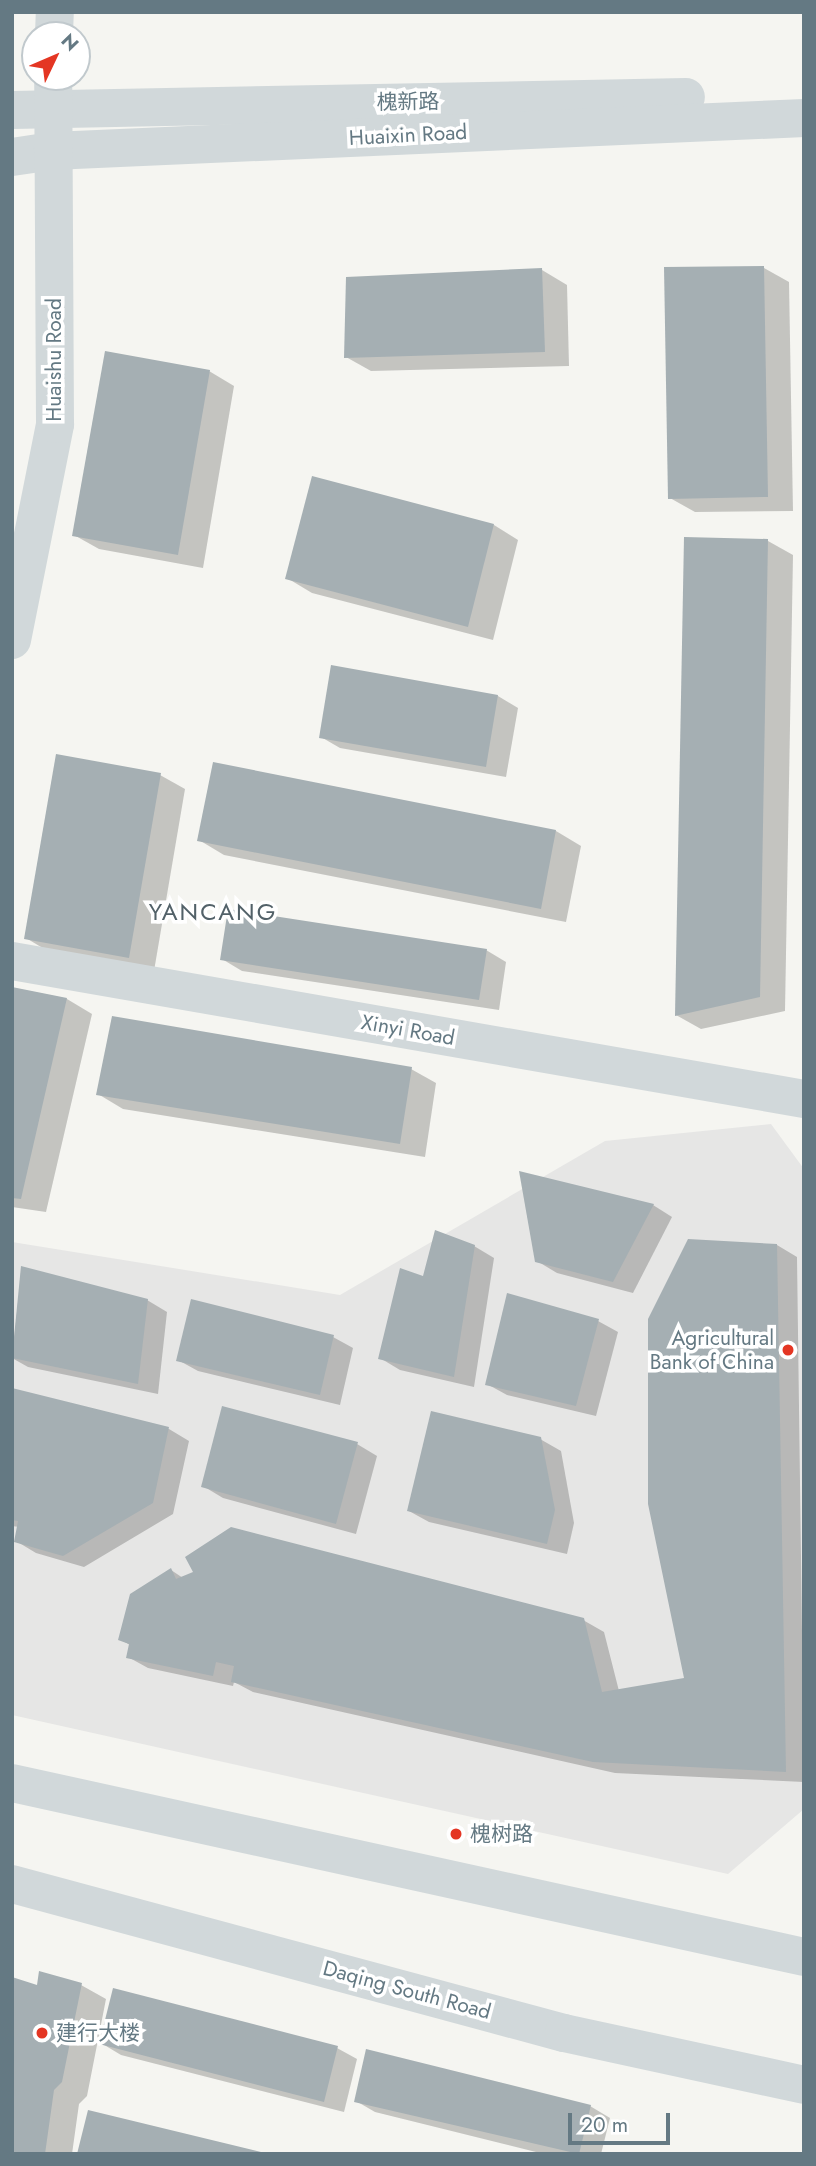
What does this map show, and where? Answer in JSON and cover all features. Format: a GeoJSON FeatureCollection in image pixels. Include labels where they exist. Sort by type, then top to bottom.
{"type":"FeatureCollection","features":[{"type":"Feature","properties":{"kind":"street","name":"槐新路"},"geometry":{"type":"LineString","coordinates":[[12,110],[52,93],[804,95]]}},
{"type":"Feature","properties":{"kind":"street","name":"Huaishu Road"},"geometry":{"type":"LineString","coordinates":[[12,640],[55,424],[52,93]]}},
{"type":"Feature","properties":{"kind":"street","name":"Huaixin Road"},"geometry":{"type":"LineString","coordinates":[[12,157],[52,151],[804,118]]}},
{"type":"Feature","properties":{"kind":"street","name":"Xinyi Road"},"geometry":{"type":"LineString","coordinates":[[12,961],[804,1099]]}},
{"type":"Feature","properties":{"kind":"street"},"geometry":{"type":"LineString","coordinates":[[12,1783],[804,1957]]}},
{"type":"Feature","properties":{"kind":"street","name":"Daqing South Road"},"geometry":{"type":"LineString","coordinates":[[12,1884],[564,2032],[804,2085]]}},
{"type":"Feature","properties":{"kind":"shaded area"},"geometry":{"type":"Polygon","coordinates":[[[771,1124],[804,1169],[804,1809],[728,1874],[12,1715],[12,1242],[340,1295],[605,1141],[771,1124]]]}},
{"type":"Feature","properties":{"kind":"building"},"geometry":{"type":"Polygon","coordinates":[[[764,266],[768,497],[668,499],[664,267],[764,266]]]}},
{"type":"Feature","properties":{"kind":"building"},"geometry":{"type":"Polygon","coordinates":[[[542,268],[545,352],[344,358],[346,277],[542,268]]]}},
{"type":"Feature","properties":{"kind":"building"},"geometry":{"type":"Polygon","coordinates":[[[105,351],[210,370],[178,555],[72,536],[105,351]]]}},
{"type":"Feature","properties":{"kind":"building"},"geometry":{"type":"Polygon","coordinates":[[[312,476],[494,524],[468,627],[285,579],[312,476]]]}},
{"type":"Feature","properties":{"kind":"building"},"geometry":{"type":"Polygon","coordinates":[[[684,537],[768,539],[760,997],[675,1016],[684,537]]]}},
{"type":"Feature","properties":{"kind":"building"},"geometry":{"type":"Polygon","coordinates":[[[331,665],[498,695],[486,767],[319,738],[331,665]]]}},
{"type":"Feature","properties":{"kind":"building"},"geometry":{"type":"Polygon","coordinates":[[[56,754],[161,773],[129,958],[24,939],[56,754]]]}},
{"type":"Feature","properties":{"kind":"building"},"geometry":{"type":"Polygon","coordinates":[[[213,762],[556,830],[541,909],[197,841],[213,762]]]}},
{"type":"Feature","properties":{"kind":"building"},"geometry":{"type":"Polygon","coordinates":[[[228,909],[487,949],[479,1000],[220,960],[228,909]]]}},
{"type":"Feature","properties":{"kind":"building"},"geometry":{"type":"Polygon","coordinates":[[[12,987],[67,998],[21,1199],[12,1198],[12,987]]]}},
{"type":"Feature","properties":{"kind":"building"},"geometry":{"type":"Polygon","coordinates":[[[112,1016],[412,1067],[400,1144],[96,1095],[112,1016]]]}},
{"type":"Feature","properties":{"kind":"building"},"geometry":{"type":"Polygon","coordinates":[[[519,1171],[654,1204],[613,1282],[535,1262],[519,1171]]]}},
{"type":"Feature","properties":{"kind":"building"},"geometry":{"type":"Polygon","coordinates":[[[435,1230],[475,1245],[454,1377],[378,1359],[400,1268],[423,1276],[435,1230]]]}},
{"type":"Feature","properties":{"kind":"building"},"geometry":{"type":"Polygon","coordinates":[[[688,1239],[777,1244],[786,1772],[593,1762],[231,1682],[234,1666],[216,1662],[213,1676],[126,1658],[129,1644],[118,1640],[130,1594],[171,1568],[176,1579],[193,1572],[185,1557],[231,1527],[584,1618],[602,1692],[684,1678],[648,1504],[648,1319],[688,1239]]]}},
{"type":"Feature","properties":{"kind":"building"},"geometry":{"type":"Polygon","coordinates":[[[21,1266],[148,1299],[138,1384],[12,1358],[21,1266]]]}},
{"type":"Feature","properties":{"kind":"building"},"geometry":{"type":"Polygon","coordinates":[[[507,1293],[599,1319],[576,1406],[485,1385],[507,1293]]]}},
{"type":"Feature","properties":{"kind":"building"},"geometry":{"type":"Polygon","coordinates":[[[191,1299],[334,1335],[320,1395],[176,1361],[191,1299]]]}},
{"type":"Feature","properties":{"kind":"building"},"geometry":{"type":"Polygon","coordinates":[[[12,1388],[169,1427],[153,1503],[63,1556],[14,1542],[18,1521],[12,1520],[12,1388]]]}},
{"type":"Feature","properties":{"kind":"building"},"geometry":{"type":"Polygon","coordinates":[[[222,1406],[358,1442],[336,1524],[201,1487],[222,1406]]]}},
{"type":"Feature","properties":{"kind":"building"},"geometry":{"type":"Polygon","coordinates":[[[431,1411],[541,1437],[555,1510],[547,1544],[407,1511],[431,1411]]]}},
{"type":"Feature","properties":{"kind":"building","name":"建行大楼"},"geometry":{"type":"Polygon","coordinates":[[[39,1971],[82,1983],[62,2082],[54,2090],[45,2154],[12,2154],[12,1977],[37,1985],[39,1971]]]}},
{"type":"Feature","properties":{"kind":"building"},"geometry":{"type":"Polygon","coordinates":[[[113,1988],[338,2046],[324,2102],[99,2044],[113,1988]]]}},
{"type":"Feature","properties":{"kind":"building"},"geometry":{"type":"Polygon","coordinates":[[[366,2049],[591,2105],[579,2154],[354,2102],[366,2049]]]}},
{"type":"Feature","properties":{"kind":"building"},"geometry":{"type":"Polygon","coordinates":[[[88,2110],[265,2153],[77,2154],[88,2110]]]}},
{"type":"Feature","properties":{"kind":"place","name":"Agricultural Bank of China"},"geometry":{"type":"Point","coordinates":[788,1350]}},
{"type":"Feature","properties":{"kind":"place","name":"槐树路"},"geometry":{"type":"Point","coordinates":[456,1834]}},
{"type":"Feature","properties":{"kind":"place","name":"建行大楼"},"geometry":{"type":"Point","coordinates":[42,2033]}},
{"type":"Feature","properties":{"kind":"district","name":"YANCANG"},"geometry":{"type":"Point","coordinates":[213,912]}}]}
